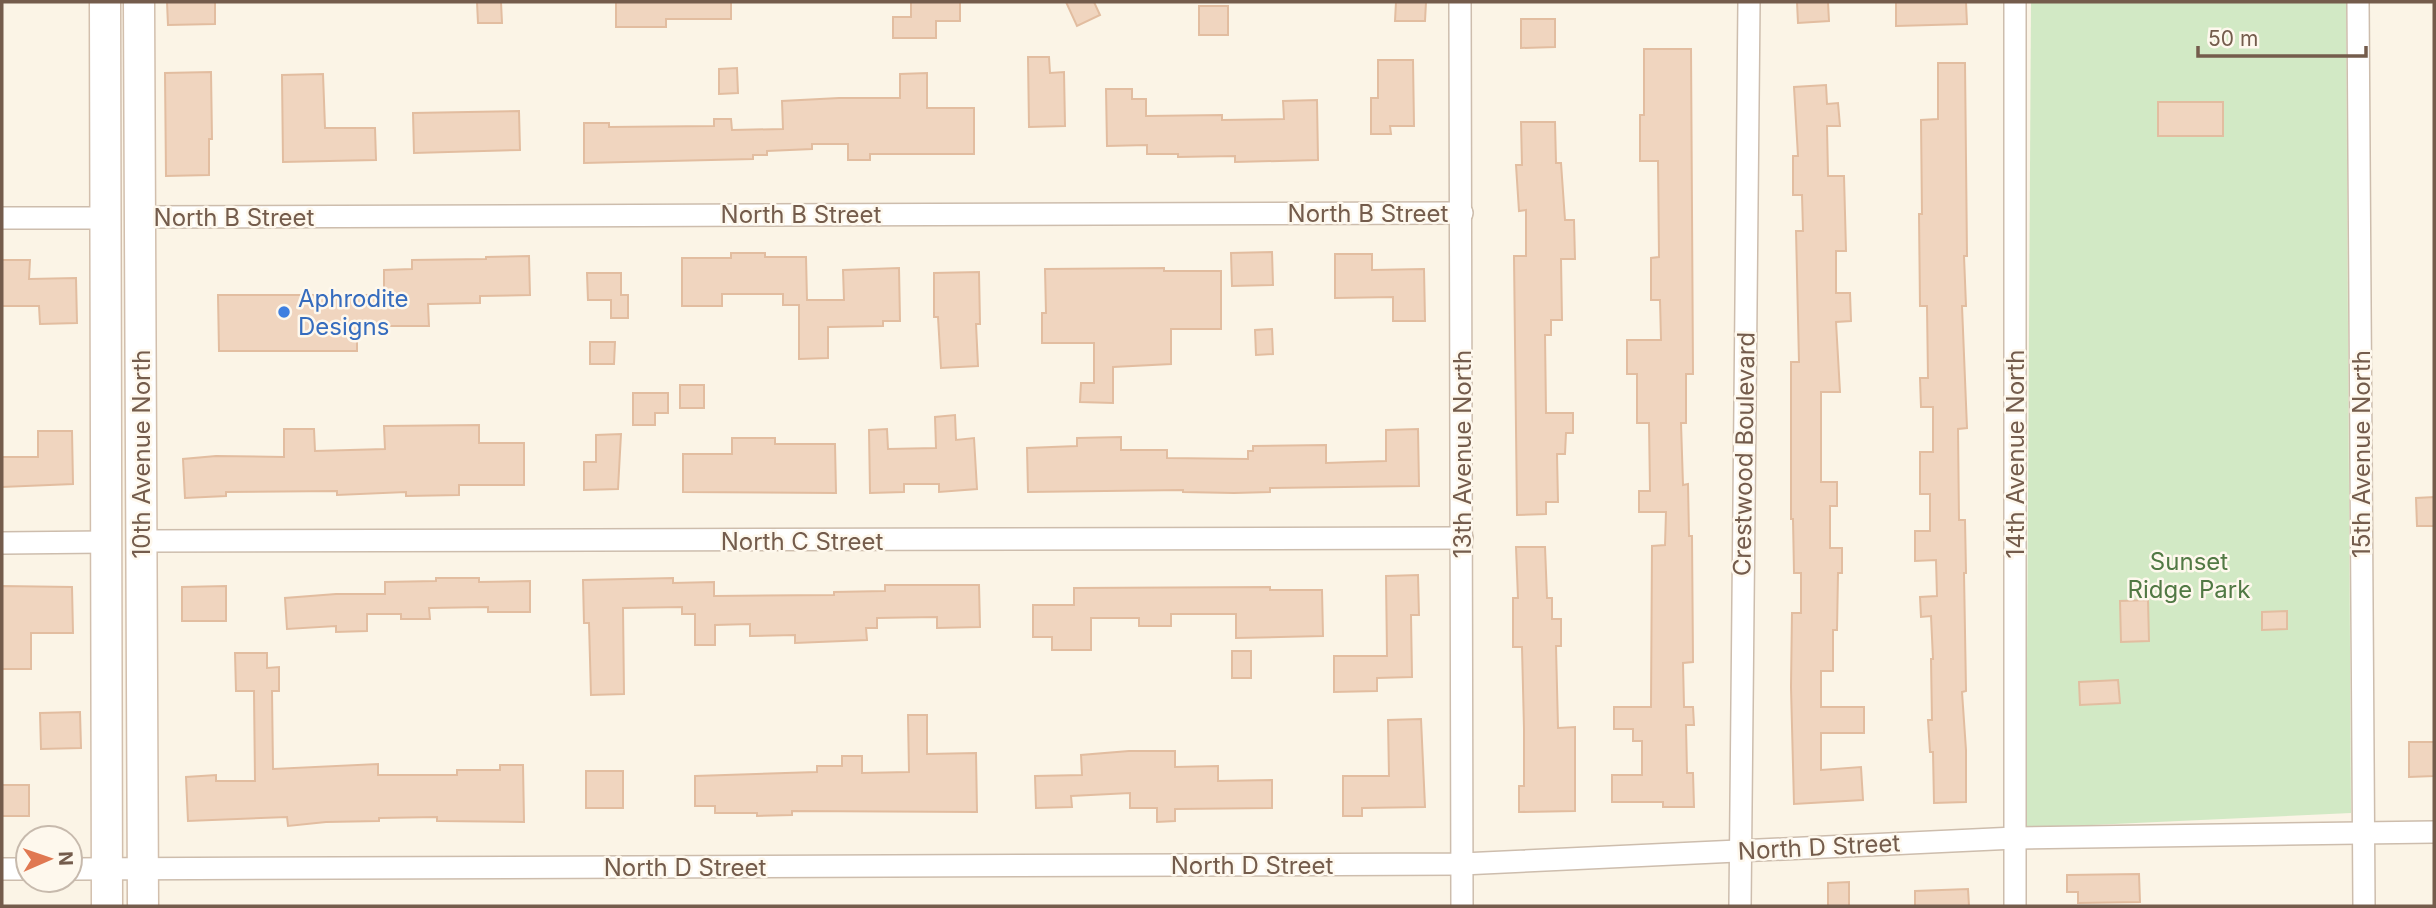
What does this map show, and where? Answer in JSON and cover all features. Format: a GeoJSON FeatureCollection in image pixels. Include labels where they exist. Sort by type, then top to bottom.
{"type":"FeatureCollection","features":[{"type":"Feature","properties":{"kind":"main road","name":"10th Avenue North"},"geometry":{"type":"LineString","coordinates":[[105,2],[107,906]]}},
{"type":"Feature","properties":{"kind":"main road","name":"10th Avenue North"},"geometry":{"type":"LineString","coordinates":[[139,2],[143,906]]}},
{"type":"Feature","properties":{"kind":"street","name":"13th Avenue North"},"geometry":{"type":"LineString","coordinates":[[1460,2],[1462,906]]}},
{"type":"Feature","properties":{"kind":"street","name":"Crestwood Boulevard"},"geometry":{"type":"LineString","coordinates":[[1740,906],[1749,2]]}},
{"type":"Feature","properties":{"kind":"street","name":"14th Avenue North"},"geometry":{"type":"LineString","coordinates":[[2015,2],[2015,906]]}},
{"type":"Feature","properties":{"kind":"street","name":"15th Avenue North"},"geometry":{"type":"LineString","coordinates":[[2358,2],[2364,906]]}},
{"type":"Feature","properties":{"kind":"street","name":"North B Street"},"geometry":{"type":"LineString","coordinates":[[139,217],[1462,212]]}},
{"type":"Feature","properties":{"kind":"street"},"geometry":{"type":"LineString","coordinates":[[2,218],[104,218]]}},
{"type":"Feature","properties":{"kind":"street","name":"North C Street"},"geometry":{"type":"LineString","coordinates":[[142,541],[1462,538]]}},
{"type":"Feature","properties":{"kind":"street"},"geometry":{"type":"LineString","coordinates":[[2,542],[106,542]]}},
{"type":"Feature","properties":{"kind":"street","name":"North D Street"},"geometry":{"type":"LineString","coordinates":[[84,869],[1462,864],[2015,838],[2434,832]]}},
{"type":"Feature","properties":{"kind":"green space","name":"Sunset Ridge Park"},"geometry":{"type":"Polygon","coordinates":[[[2031,2],[2346,2],[2351,813],[2026,828],[2031,2]]]}},
{"type":"Feature","properties":{"kind":"building"},"geometry":{"type":"Polygon","coordinates":[[[167,2],[215,2],[215,24],[168,25],[167,2]]]}},
{"type":"Feature","properties":{"kind":"building"},"geometry":{"type":"Polygon","coordinates":[[[477,2],[501,2],[502,23],[478,23],[477,2]]]}},
{"type":"Feature","properties":{"kind":"building"},"geometry":{"type":"Polygon","coordinates":[[[616,2],[731,2],[731,19],[666,19],[666,27],[616,27],[616,2]]]}},
{"type":"Feature","properties":{"kind":"building"},"geometry":{"type":"Polygon","coordinates":[[[911,2],[960,2],[960,21],[936,21],[936,38],[893,38],[893,17],[911,17],[911,2]]]}},
{"type":"Feature","properties":{"kind":"building"},"geometry":{"type":"Polygon","coordinates":[[[1066,2],[1094,2],[1100,15],[1077,26],[1066,2]]]}},
{"type":"Feature","properties":{"kind":"building"},"geometry":{"type":"Polygon","coordinates":[[[1396,2],[1426,2],[1425,21],[1395,21],[1396,2]]]}},
{"type":"Feature","properties":{"kind":"building"},"geometry":{"type":"Polygon","coordinates":[[[1797,2],[1828,2],[1829,21],[1798,23],[1797,2]]]}},
{"type":"Feature","properties":{"kind":"building"},"geometry":{"type":"Polygon","coordinates":[[[1896,2],[1966,2],[1967,24],[1896,26],[1896,2]]]}},
{"type":"Feature","properties":{"kind":"building"},"geometry":{"type":"Polygon","coordinates":[[[1199,6],[1228,6],[1228,35],[1199,35],[1199,6]]]}},
{"type":"Feature","properties":{"kind":"building"},"geometry":{"type":"Polygon","coordinates":[[[1521,19],[1555,19],[1555,47],[1521,48],[1521,19]]]}},
{"type":"Feature","properties":{"kind":"building"},"geometry":{"type":"Polygon","coordinates":[[[1644,49],[1691,49],[1693,374],[1686,374],[1686,423],[1681,423],[1683,485],[1688,484],[1689,536],[1692,536],[1693,662],[1683,663],[1684,707],[1693,707],[1694,725],[1686,725],[1687,773],[1693,773],[1694,807],[1663,807],[1663,802],[1612,802],[1612,775],[1642,775],[1642,741],[1633,741],[1633,729],[1614,729],[1614,707],[1651,707],[1652,546],[1665,545],[1666,512],[1639,512],[1639,491],[1650,491],[1649,423],[1637,423],[1637,374],[1627,374],[1627,340],[1661,340],[1660,300],[1651,300],[1651,258],[1659,257],[1658,161],[1640,161],[1640,115],[1644,115],[1644,49]]]}},
{"type":"Feature","properties":{"kind":"building"},"geometry":{"type":"Polygon","coordinates":[[[1028,57],[1049,57],[1050,73],[1064,72],[1065,126],[1029,127],[1028,57]]]}},
{"type":"Feature","properties":{"kind":"building"},"geometry":{"type":"Polygon","coordinates":[[[1378,60],[1413,60],[1414,126],[1390,126],[1391,134],[1371,134],[1371,98],[1378,98],[1378,60]]]}},
{"type":"Feature","properties":{"kind":"building"},"geometry":{"type":"Polygon","coordinates":[[[1938,63],[1965,63],[1967,256],[1964,256],[1966,306],[1962,306],[1967,428],[1958,429],[1959,520],[1965,520],[1966,691],[1962,692],[1966,802],[1934,803],[1933,752],[1930,752],[1928,720],[1932,720],[1931,616],[1921,617],[1920,597],[1937,596],[1936,560],[1915,561],[1915,531],[1930,531],[1930,494],[1920,494],[1920,452],[1933,452],[1933,407],[1921,407],[1920,378],[1928,378],[1927,306],[1920,306],[1919,214],[1922,214],[1921,120],[1938,119],[1938,63]]]}},
{"type":"Feature","properties":{"kind":"building"},"geometry":{"type":"Polygon","coordinates":[[[737,68],[738,93],[719,94],[719,69],[737,68]]]}},
{"type":"Feature","properties":{"kind":"building"},"geometry":{"type":"Polygon","coordinates":[[[211,72],[212,139],[209,139],[209,175],[166,176],[165,73],[211,72]]]}},
{"type":"Feature","properties":{"kind":"building"},"geometry":{"type":"Polygon","coordinates":[[[927,73],[927,108],[974,108],[974,154],[870,154],[870,160],[848,160],[848,144],[812,144],[812,149],[767,151],[767,155],[753,155],[753,159],[584,163],[584,123],[609,123],[609,127],[714,126],[714,119],[731,119],[732,130],[783,129],[782,101],[900,98],[900,74],[927,73]]]}},
{"type":"Feature","properties":{"kind":"building"},"geometry":{"type":"Polygon","coordinates":[[[323,74],[325,128],[375,128],[376,160],[283,162],[282,75],[323,74]]]}},
{"type":"Feature","properties":{"kind":"building"},"geometry":{"type":"Polygon","coordinates":[[[1826,85],[1827,104],[1838,103],[1840,126],[1827,126],[1828,176],[1844,176],[1846,251],[1836,251],[1836,293],[1850,293],[1851,321],[1836,322],[1840,392],[1821,392],[1821,482],[1837,482],[1837,506],[1830,506],[1830,548],[1842,548],[1842,573],[1838,573],[1833,671],[1821,671],[1821,707],[1864,707],[1864,733],[1821,733],[1821,770],[1861,767],[1863,800],[1794,804],[1792,613],[1801,613],[1801,573],[1794,573],[1791,519],[1791,362],[1799,362],[1796,231],[1803,231],[1802,195],[1793,195],[1793,156],[1798,156],[1794,87],[1826,85]]]}},
{"type":"Feature","properties":{"kind":"building"},"geometry":{"type":"Polygon","coordinates":[[[1106,89],[1132,89],[1132,99],[1146,99],[1146,116],[1222,115],[1222,120],[1284,119],[1283,101],[1317,100],[1318,160],[1235,162],[1235,156],[1178,157],[1178,154],[1147,154],[1147,145],[1107,146],[1106,89]]]}},
{"type":"Feature","properties":{"kind":"building"},"geometry":{"type":"Polygon","coordinates":[[[2158,102],[2223,102],[2223,136],[2158,136],[2158,102]]]}},
{"type":"Feature","properties":{"kind":"building"},"geometry":{"type":"Polygon","coordinates":[[[519,111],[520,150],[414,153],[413,113],[519,111]]]}},
{"type":"Feature","properties":{"kind":"building"},"geometry":{"type":"Polygon","coordinates":[[[1521,122],[1555,122],[1556,163],[1561,163],[1565,220],[1574,220],[1575,259],[1561,259],[1562,320],[1551,320],[1551,335],[1545,335],[1546,413],[1573,413],[1573,433],[1566,433],[1565,454],[1557,454],[1558,502],[1546,502],[1546,514],[1517,515],[1514,256],[1526,256],[1526,210],[1519,211],[1516,165],[1522,165],[1521,122]]]}},
{"type":"Feature","properties":{"kind":"building"},"geometry":{"type":"Polygon","coordinates":[[[1272,252],[1273,285],[1232,286],[1231,253],[1272,252]]]}},
{"type":"Feature","properties":{"kind":"building"},"geometry":{"type":"Polygon","coordinates":[[[731,253],[765,253],[765,257],[806,257],[807,300],[844,300],[843,270],[899,268],[900,321],[883,321],[883,326],[828,327],[828,358],[799,359],[799,305],[783,305],[783,294],[722,294],[722,306],[682,306],[682,258],[731,258],[731,253]]]}},
{"type":"Feature","properties":{"kind":"building"},"geometry":{"type":"Polygon","coordinates":[[[1335,254],[1372,254],[1372,270],[1424,269],[1425,321],[1393,321],[1393,297],[1335,298],[1335,254]]]}},
{"type":"Feature","properties":{"kind":"building"},"geometry":{"type":"Polygon","coordinates":[[[529,256],[530,295],[480,296],[480,303],[428,304],[429,326],[357,326],[357,351],[219,351],[218,295],[384,295],[384,270],[412,269],[412,260],[529,256]]]}},
{"type":"Feature","properties":{"kind":"building"},"geometry":{"type":"Polygon","coordinates":[[[2,260],[30,260],[29,279],[76,278],[77,323],[40,324],[39,306],[2,306],[2,260]]]}},
{"type":"Feature","properties":{"kind":"building"},"geometry":{"type":"Polygon","coordinates":[[[1164,268],[1164,271],[1221,271],[1221,329],[1171,329],[1171,364],[1113,367],[1113,403],[1080,402],[1081,383],[1094,383],[1094,343],[1042,343],[1042,313],[1046,313],[1045,269],[1164,268]]]}},
{"type":"Feature","properties":{"kind":"building"},"geometry":{"type":"Polygon","coordinates":[[[979,272],[980,324],[976,324],[978,366],[941,368],[938,317],[934,317],[934,273],[979,272]]]}},
{"type":"Feature","properties":{"kind":"building"},"geometry":{"type":"Polygon","coordinates":[[[587,273],[621,273],[621,295],[628,295],[628,318],[611,318],[611,300],[588,300],[587,273]]]}},
{"type":"Feature","properties":{"kind":"building"},"geometry":{"type":"Polygon","coordinates":[[[1272,329],[1273,354],[1256,355],[1255,330],[1272,329]]]}},
{"type":"Feature","properties":{"kind":"building"},"geometry":{"type":"Polygon","coordinates":[[[590,342],[615,342],[614,364],[590,364],[590,342]]]}},
{"type":"Feature","properties":{"kind":"building"},"geometry":{"type":"Polygon","coordinates":[[[680,385],[704,385],[704,408],[680,408],[680,385]]]}},
{"type":"Feature","properties":{"kind":"building"},"geometry":{"type":"Polygon","coordinates":[[[633,393],[668,393],[668,413],[655,413],[655,425],[633,425],[633,393]]]}},
{"type":"Feature","properties":{"kind":"building"},"geometry":{"type":"Polygon","coordinates":[[[955,415],[956,440],[974,438],[977,489],[939,492],[939,484],[904,484],[904,492],[870,493],[869,430],[887,429],[888,449],[936,448],[935,417],[955,415]]]}},
{"type":"Feature","properties":{"kind":"building"},"geometry":{"type":"Polygon","coordinates":[[[479,425],[479,443],[524,443],[524,485],[459,485],[459,495],[406,496],[406,492],[337,495],[337,491],[226,492],[226,496],[185,498],[183,459],[216,456],[284,457],[284,429],[314,429],[315,451],[385,449],[384,426],[479,425]]]}},
{"type":"Feature","properties":{"kind":"building"},"geometry":{"type":"Polygon","coordinates":[[[1418,429],[1419,486],[1270,488],[1270,492],[1234,493],[1183,490],[1028,492],[1027,448],[1077,446],[1077,438],[1121,437],[1121,450],[1167,450],[1167,458],[1248,459],[1248,451],[1253,451],[1253,446],[1326,445],[1326,463],[1386,461],[1386,430],[1418,429]]]}},
{"type":"Feature","properties":{"kind":"building"},"geometry":{"type":"Polygon","coordinates":[[[38,431],[72,431],[73,484],[2,487],[2,457],[38,457],[38,431]]]}},
{"type":"Feature","properties":{"kind":"building"},"geometry":{"type":"Polygon","coordinates":[[[621,434],[618,489],[584,490],[584,462],[596,462],[596,435],[621,434]]]}},
{"type":"Feature","properties":{"kind":"building"},"geometry":{"type":"Polygon","coordinates":[[[732,438],[775,438],[775,444],[835,444],[836,493],[683,492],[683,454],[732,454],[732,438]]]}},
{"type":"Feature","properties":{"kind":"building"},"geometry":{"type":"Polygon","coordinates":[[[2434,497],[2434,526],[2417,526],[2416,498],[2434,497]]]}},
{"type":"Feature","properties":{"kind":"building"},"geometry":{"type":"Polygon","coordinates":[[[1516,547],[1545,547],[1547,598],[1552,598],[1552,619],[1561,619],[1561,646],[1556,646],[1558,728],[1575,727],[1575,811],[1519,812],[1519,786],[1524,786],[1524,729],[1522,647],[1513,647],[1513,598],[1518,598],[1516,547]]]}},
{"type":"Feature","properties":{"kind":"building"},"geometry":{"type":"Polygon","coordinates":[[[1418,575],[1419,615],[1411,615],[1412,677],[1377,678],[1377,691],[1334,692],[1334,656],[1387,656],[1386,576],[1418,575]]]}},
{"type":"Feature","properties":{"kind":"building"},"geometry":{"type":"Polygon","coordinates":[[[436,578],[479,578],[479,582],[530,581],[530,612],[488,612],[488,607],[429,608],[430,619],[401,619],[401,614],[367,614],[367,631],[336,632],[336,626],[287,629],[285,598],[385,594],[385,582],[436,581],[436,578]]]}},
{"type":"Feature","properties":{"kind":"building"},"geometry":{"type":"Polygon","coordinates":[[[673,578],[673,583],[714,582],[714,596],[834,595],[834,592],[885,591],[885,585],[979,585],[980,627],[937,628],[937,617],[877,618],[877,628],[866,628],[867,640],[795,643],[795,635],[750,636],[750,624],[715,625],[715,645],[695,645],[695,614],[682,614],[682,607],[623,608],[624,694],[591,695],[589,623],[584,623],[583,580],[673,578]]]}},
{"type":"Feature","properties":{"kind":"building"},"geometry":{"type":"Polygon","coordinates":[[[2,586],[72,587],[73,633],[31,633],[31,669],[2,669],[2,586]]]}},
{"type":"Feature","properties":{"kind":"building"},"geometry":{"type":"Polygon","coordinates":[[[226,586],[226,621],[182,621],[182,587],[226,586]]]}},
{"type":"Feature","properties":{"kind":"building"},"geometry":{"type":"Polygon","coordinates":[[[1270,587],[1270,590],[1322,590],[1323,636],[1236,638],[1236,614],[1171,614],[1171,626],[1139,626],[1139,618],[1091,618],[1091,650],[1052,650],[1052,637],[1033,637],[1033,605],[1074,605],[1074,588],[1270,587]]]}},
{"type":"Feature","properties":{"kind":"building"},"geometry":{"type":"Polygon","coordinates":[[[2148,600],[2149,641],[2121,642],[2120,601],[2148,600]]]}},
{"type":"Feature","properties":{"kind":"building"},"geometry":{"type":"Polygon","coordinates":[[[2287,611],[2287,629],[2262,630],[2262,612],[2287,611]]]}},
{"type":"Feature","properties":{"kind":"building"},"geometry":{"type":"Polygon","coordinates":[[[1232,651],[1251,651],[1251,678],[1232,678],[1232,651]]]}},
{"type":"Feature","properties":{"kind":"building"},"geometry":{"type":"Polygon","coordinates":[[[235,653],[267,653],[267,668],[279,667],[279,691],[272,691],[273,769],[378,764],[378,775],[457,775],[457,770],[500,770],[500,765],[523,765],[524,822],[437,821],[437,817],[379,818],[379,821],[288,826],[287,817],[188,821],[186,777],[216,775],[216,781],[255,781],[254,691],[236,691],[235,653]]]}},
{"type":"Feature","properties":{"kind":"building"},"geometry":{"type":"Polygon","coordinates":[[[2118,680],[2120,703],[2080,705],[2079,682],[2118,680]]]}},
{"type":"Feature","properties":{"kind":"building"},"geometry":{"type":"Polygon","coordinates":[[[80,712],[81,748],[41,749],[40,713],[80,712]]]}},
{"type":"Feature","properties":{"kind":"building"},"geometry":{"type":"Polygon","coordinates":[[[908,715],[927,715],[927,754],[976,753],[977,812],[792,811],[792,815],[757,816],[757,813],[715,813],[715,806],[695,806],[695,776],[817,772],[817,766],[842,766],[842,756],[862,756],[862,773],[909,772],[908,715]]]}},
{"type":"Feature","properties":{"kind":"building"},"geometry":{"type":"Polygon","coordinates":[[[1421,719],[1425,807],[1362,808],[1362,816],[1343,816],[1343,776],[1389,776],[1388,720],[1421,719]]]}},
{"type":"Feature","properties":{"kind":"building"},"geometry":{"type":"Polygon","coordinates":[[[2409,742],[2434,742],[2434,776],[2409,777],[2409,742]]]}},
{"type":"Feature","properties":{"kind":"building"},"geometry":{"type":"Polygon","coordinates":[[[1175,751],[1175,767],[1218,766],[1218,781],[1272,780],[1272,808],[1175,809],[1175,821],[1157,822],[1157,808],[1130,808],[1130,793],[1071,796],[1072,807],[1036,808],[1035,776],[1082,775],[1081,755],[1175,751]]]}},
{"type":"Feature","properties":{"kind":"building"},"geometry":{"type":"Polygon","coordinates":[[[586,771],[623,771],[623,808],[586,808],[586,771]]]}},
{"type":"Feature","properties":{"kind":"building"},"geometry":{"type":"Polygon","coordinates":[[[2,785],[29,785],[29,816],[2,816],[2,785]]]}},
{"type":"Feature","properties":{"kind":"building"},"geometry":{"type":"Polygon","coordinates":[[[2139,874],[2140,902],[2078,903],[2078,892],[2067,892],[2067,875],[2139,874]]]}},
{"type":"Feature","properties":{"kind":"building"},"geometry":{"type":"Polygon","coordinates":[[[1849,882],[1849,906],[1828,906],[1828,883],[1849,882]]]}},
{"type":"Feature","properties":{"kind":"building"},"geometry":{"type":"Polygon","coordinates":[[[1968,889],[1969,906],[1915,906],[1915,891],[1968,889]]]}},
{"type":"Feature","properties":{"kind":"place","name":"Aphrodite Designs"},"geometry":{"type":"Point","coordinates":[284,312]}}]}
